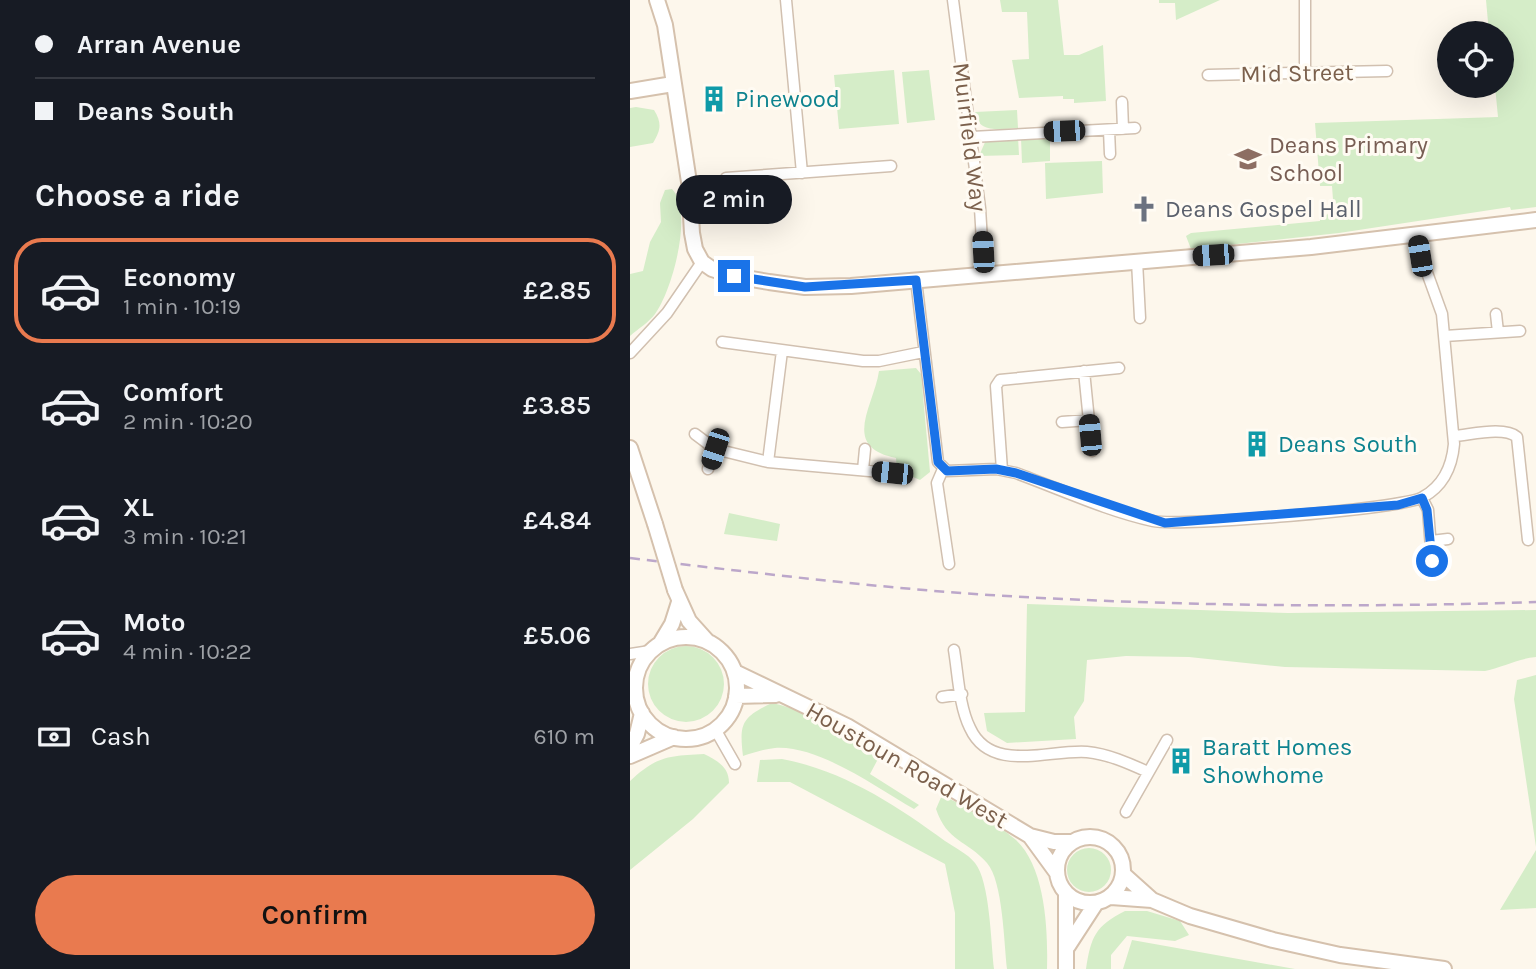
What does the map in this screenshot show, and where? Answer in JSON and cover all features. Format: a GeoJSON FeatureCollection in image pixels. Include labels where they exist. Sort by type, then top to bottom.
{"type":"FeatureCollection","features":[{"type":"Feature","properties":{"kind":"street"},"geometry":{"type":"LineString","coordinates":[[657,0],[665,25],[689,182],[695,249],[702,262],[712,269],[734,276],[805,287],[916,280],[1417,236],[1536,220]]}},
{"type":"Feature","properties":{"kind":"street"},"geometry":{"type":"LineString","coordinates":[[786,0],[803,173]]}},
{"type":"Feature","properties":{"kind":"street","name":"Muirfield Way"},"geometry":{"type":"LineString","coordinates":[[953,0],[972,136],[984,274]]}},
{"type":"Feature","properties":{"kind":"street"},"geometry":{"type":"LineString","coordinates":[[1304,0],[1305,73]]}},
{"type":"Feature","properties":{"kind":"street","name":"Mid Street"},"geometry":{"type":"LineString","coordinates":[[1208,75],[1387,71]]}},
{"type":"Feature","properties":{"kind":"street"},"geometry":{"type":"LineString","coordinates":[[630,91],[673,84]]}},
{"type":"Feature","properties":{"kind":"street"},"geometry":{"type":"LineString","coordinates":[[1122,102],[1123,129]]}},
{"type":"Feature","properties":{"kind":"street"},"geometry":{"type":"LineString","coordinates":[[972,136],[1135,128]]}},
{"type":"Feature","properties":{"kind":"street"},"geometry":{"type":"LineString","coordinates":[[1109,130],[1110,154]]}},
{"type":"Feature","properties":{"kind":"street"},"geometry":{"type":"LineString","coordinates":[[726,178],[891,166]]}},
{"type":"Feature","properties":{"kind":"street"},"geometry":{"type":"LineString","coordinates":[[916,280],[938,462],[943,469],[955,473],[1002,470],[1165,523],[1398,505],[1422,498],[1442,481],[1448,470],[1454,436],[1445,336],[1438,298],[1420,256],[1417,236]]}},
{"type":"Feature","properties":{"kind":"street"},"geometry":{"type":"LineString","coordinates":[[1137,261],[1140,318]]}},
{"type":"Feature","properties":{"kind":"street"},"geometry":{"type":"LineString","coordinates":[[630,353],[667,313],[702,262]]}},
{"type":"Feature","properties":{"kind":"street"},"geometry":{"type":"LineString","coordinates":[[1496,314],[1498,332]]}},
{"type":"Feature","properties":{"kind":"street"},"geometry":{"type":"LineString","coordinates":[[1445,336],[1520,331]]}},
{"type":"Feature","properties":{"kind":"street"},"geometry":{"type":"LineString","coordinates":[[722,342],[879,361],[923,352]]}},
{"type":"Feature","properties":{"kind":"street"},"geometry":{"type":"LineString","coordinates":[[768,462],[782,351]]}},
{"type":"Feature","properties":{"kind":"street"},"geometry":{"type":"LineString","coordinates":[[1002,470],[996,386],[1000,380],[1119,368]]}},
{"type":"Feature","properties":{"kind":"street"},"geometry":{"type":"LineString","coordinates":[[1083,371],[1092,451]]}},
{"type":"Feature","properties":{"kind":"street"},"geometry":{"type":"LineString","coordinates":[[1062,422],[1089,420]]}},
{"type":"Feature","properties":{"kind":"street"},"geometry":{"type":"LineString","coordinates":[[1454,436],[1503,432],[1517,437],[1531,515],[1528,540]]}},
{"type":"Feature","properties":{"kind":"street"},"geometry":{"type":"LineString","coordinates":[[695,434],[715,449],[768,462],[892,473]]}},
{"type":"Feature","properties":{"kind":"street"},"geometry":{"type":"LineString","coordinates":[[630,448],[677,596],[689,621],[707,641],[729,659],[735,672],[736,696],[729,715],[716,729],[696,737],[674,737],[662,732],[642,713]]}},
{"type":"Feature","properties":{"kind":"street"},"geometry":{"type":"LineString","coordinates":[[708,469],[715,449]]}},
{"type":"Feature","properties":{"kind":"street"},"geometry":{"type":"LineString","coordinates":[[863,470],[865,449]]}},
{"type":"Feature","properties":{"kind":"street"},"geometry":{"type":"LineString","coordinates":[[943,469],[937,483],[948,564]]}},
{"type":"Feature","properties":{"kind":"street"},"geometry":{"type":"LineString","coordinates":[[1422,498],[1427,510],[1432,561]]}},
{"type":"Feature","properties":{"kind":"street"},"geometry":{"type":"LineString","coordinates":[[1431,541],[1448,539]]}},
{"type":"Feature","properties":{"kind":"street"},"geometry":{"type":"LineString","coordinates":[[630,747],[638,734],[642,713],[633,681],[672,624],[677,596]]}},
{"type":"Feature","properties":{"kind":"street"},"geometry":{"type":"LineString","coordinates":[[630,654],[655,648],[675,638],[691,637],[707,641]]}},
{"type":"Feature","properties":{"kind":"street"},"geometry":{"type":"LineString","coordinates":[[954,650],[968,725],[974,737],[990,751],[1009,756],[1088,752],[1116,758],[1147,772]]}},
{"type":"Feature","properties":{"kind":"street","name":"Houstoun Road West"},"geometry":{"type":"LineString","coordinates":[[735,672],[867,737],[1030,836],[1054,842],[1071,842]]}},
{"type":"Feature","properties":{"kind":"street"},"geometry":{"type":"LineString","coordinates":[[942,697],[962,694]]}},
{"type":"Feature","properties":{"kind":"street","name":"Houstoun Road West"},"geometry":{"type":"LineString","coordinates":[[736,696],[784,695]]}},
{"type":"Feature","properties":{"kind":"street"},"geometry":{"type":"LineString","coordinates":[[716,729],[735,764]]}},
{"type":"Feature","properties":{"kind":"street"},"geometry":{"type":"LineString","coordinates":[[630,756],[674,737]]}},
{"type":"Feature","properties":{"kind":"street"},"geometry":{"type":"LineString","coordinates":[[1126,812],[1167,740]]}},
{"type":"Feature","properties":{"kind":"street","name":"Houstoun Road West"},"geometry":{"type":"LineString","coordinates":[[1030,836],[1057,873]]}},
{"type":"Feature","properties":{"kind":"street"},"geometry":{"type":"LineString","coordinates":[[1066,969],[1066,893],[1057,873],[1060,855],[1071,842],[1094,836],[1108,842],[1120,852],[1123,874],[1119,887],[1111,897]]}},
{"type":"Feature","properties":{"kind":"street"},"geometry":{"type":"LineString","coordinates":[[1123,874],[1152,900]]}},
{"type":"Feature","properties":{"kind":"street"},"geometry":{"type":"LineString","coordinates":[[1066,893],[1081,902],[1096,903],[1111,897],[1152,900],[1190,916],[1273,940],[1340,955],[1444,969]]}},
{"type":"Feature","properties":{"kind":"street"},"geometry":{"type":"LineString","coordinates":[[1067,947],[1096,903]]}},
{"type":"Feature","properties":{"kind":"green space"},"geometry":{"type":"Polygon","coordinates":[[[1000,0],[1058,0],[1064,55],[1079,55],[1103,45],[1106,101],[1074,103],[1074,99],[1063,99],[1063,96],[1019,98],[1012,60],[1029,59],[1027,12],[1002,12],[1000,0]]]}},
{"type":"Feature","properties":{"kind":"green space"},"geometry":{"type":"Polygon","coordinates":[[[1159,0],[1220,0],[1176,20],[1175,3],[1159,3],[1159,0]]]}},
{"type":"Feature","properties":{"kind":"green space"},"geometry":{"type":"Polygon","coordinates":[[[1486,0],[1536,0],[1536,207],[1511,210],[1510,207],[1339,233],[1191,249],[1186,236],[1191,233],[1320,221],[1320,216],[1334,213],[1332,186],[1320,186],[1315,123],[1498,117],[1496,98],[1514,98],[1514,21],[1488,21],[1486,0]]]}},
{"type":"Feature","properties":{"kind":"green space"},"geometry":{"type":"Polygon","coordinates":[[[894,70],[899,124],[839,129],[834,75],[894,70]]]}},
{"type":"Feature","properties":{"kind":"green space"},"geometry":{"type":"Polygon","coordinates":[[[929,70],[935,120],[907,123],[902,72],[929,70]]]}},
{"type":"Feature","properties":{"kind":"green space"},"geometry":{"type":"Polygon","coordinates":[[[630,108],[654,110],[659,130],[653,143],[630,147],[630,108]]]}},
{"type":"Feature","properties":{"kind":"green space"},"geometry":{"type":"Polygon","coordinates":[[[1017,110],[1018,128],[1004,129],[985,127],[980,124],[975,112],[1017,110]]]}},
{"type":"Feature","properties":{"kind":"green space"},"geometry":{"type":"Polygon","coordinates":[[[1050,136],[1050,161],[1022,163],[1021,138],[1050,136]]]}},
{"type":"Feature","properties":{"kind":"green space"},"geometry":{"type":"Polygon","coordinates":[[[1018,137],[1019,155],[979,156],[986,140],[1018,137]]]}},
{"type":"Feature","properties":{"kind":"green space"},"geometry":{"type":"Polygon","coordinates":[[[1102,161],[1103,193],[1046,199],[1045,163],[1102,161]]]}},
{"type":"Feature","properties":{"kind":"green space"},"geometry":{"type":"Polygon","coordinates":[[[672,189],[681,215],[681,233],[674,270],[655,314],[630,336],[630,274],[643,271],[650,242],[661,222],[660,203],[665,190],[672,189]]]}},
{"type":"Feature","properties":{"kind":"green space"},"geometry":{"type":"Polygon","coordinates":[[[916,368],[921,374],[930,472],[920,480],[897,470],[896,458],[879,453],[869,445],[865,435],[867,411],[879,371],[916,368]]]}},
{"type":"Feature","properties":{"kind":"green space"},"geometry":{"type":"Polygon","coordinates":[[[729,513],[780,524],[777,541],[724,534],[729,513]]]}},
{"type":"Feature","properties":{"kind":"green space"},"geometry":{"type":"Polygon","coordinates":[[[1027,604],[1288,613],[1536,610],[1536,657],[1485,671],[1285,667],[1189,657],[1126,656],[1087,660],[1084,701],[1074,717],[1076,739],[1007,743],[987,731],[984,713],[1025,712],[1027,604]]]}},
{"type":"Feature","properties":{"kind":"green space"},"geometry":{"type":"Polygon","coordinates":[[[694,646],[707,652],[718,663],[724,676],[722,699],[707,716],[694,722],[678,722],[665,716],[650,699],[648,676],[654,663],[671,648],[694,646]]]}},
{"type":"Feature","properties":{"kind":"green space"},"geometry":{"type":"Polygon","coordinates":[[[1536,675],[1536,847],[1514,699],[1517,680],[1536,675]]]}},
{"type":"Feature","properties":{"kind":"green space"},"geometry":{"type":"Polygon","coordinates":[[[772,703],[815,718],[853,741],[878,759],[870,774],[919,805],[914,809],[829,760],[810,753],[775,748],[743,756],[742,736],[745,722],[754,713],[772,703]]]}},
{"type":"Feature","properties":{"kind":"green space"},"geometry":{"type":"Polygon","coordinates":[[[704,754],[725,769],[729,783],[693,819],[630,870],[630,781],[664,759],[704,754]]]}},
{"type":"Feature","properties":{"kind":"green space"},"geometry":{"type":"Polygon","coordinates":[[[782,759],[826,771],[868,791],[972,860],[980,872],[987,898],[994,969],[955,969],[955,913],[945,864],[790,782],[757,782],[760,760],[782,759]]]}},
{"type":"Feature","properties":{"kind":"green space"},"geometry":{"type":"Polygon","coordinates":[[[942,795],[999,827],[1026,852],[1034,867],[1043,901],[1047,969],[1007,969],[1000,898],[992,872],[980,855],[946,828],[936,809],[942,795]]]}},
{"type":"Feature","properties":{"kind":"green space"},"geometry":{"type":"Polygon","coordinates":[[[1089,848],[1104,855],[1111,870],[1104,885],[1089,892],[1074,885],[1067,870],[1074,855],[1089,848]]]}},
{"type":"Feature","properties":{"kind":"green space"},"geometry":{"type":"Polygon","coordinates":[[[1536,850],[1536,908],[1500,910],[1536,850]]]}},
{"type":"Feature","properties":{"kind":"green space"},"geometry":{"type":"Polygon","coordinates":[[[1125,911],[1147,911],[1180,921],[1189,935],[1175,941],[1127,936],[1111,955],[1111,969],[1086,969],[1096,934],[1107,922],[1125,911]]]}},
{"type":"Feature","properties":{"kind":"green space"},"geometry":{"type":"Polygon","coordinates":[[[1132,940],[1295,969],[1123,969],[1132,940]]]}},
{"type":"Feature","properties":{"kind":"railway"},"geometry":{"type":"LineString","coordinates":[[630,558],[899,588],[1057,599],[1262,605],[1536,602]]}},
{"type":"Feature","properties":{"kind":"place","name":"Pinewood"},"geometry":{"type":"Point","coordinates":[714,99]}},
{"type":"Feature","properties":{"kind":"place","name":"Deans Primary School"},"geometry":{"type":"Point","coordinates":[1248,159]}},
{"type":"Feature","properties":{"kind":"place","name":"Deans Gospel Hall"},"geometry":{"type":"Point","coordinates":[1144,209]}},
{"type":"Feature","properties":{"kind":"place","name":"Deans South"},"geometry":{"type":"Point","coordinates":[1257,444]}},
{"type":"Feature","properties":{"kind":"place","name":"Baratt Homes Showhome"},"geometry":{"type":"Point","coordinates":[1181,761]}},
{"type":"Feature","properties":{"kind":"route"},"geometry":{"type":"LineString","coordinates":[[734,276],[805,287],[916,280],[938,462],[947,471],[955,473],[996,469],[1016,473],[1152,521],[1178,524],[1398,505],[1422,498],[1427,510],[1432,561]]}}]}
